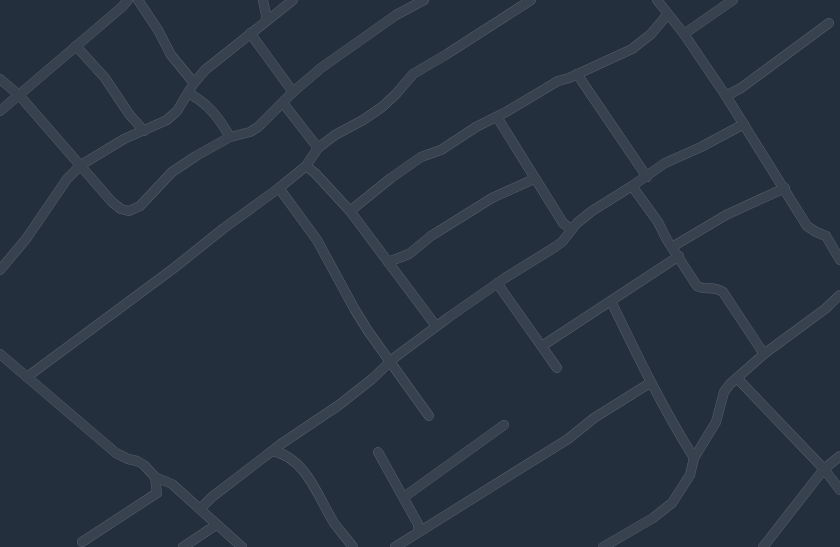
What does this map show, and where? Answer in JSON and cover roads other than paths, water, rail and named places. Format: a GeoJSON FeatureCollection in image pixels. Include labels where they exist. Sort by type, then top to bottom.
{"type":"FeatureCollection","features":[{"type":"Feature","properties":{"kind":"street"},"geometry":{"type":"LineString","coordinates":[[0,111],[128,0]]}},
{"type":"Feature","properties":{"kind":"street"},"geometry":{"type":"LineString","coordinates":[[138,0],[161,36],[170,55],[194,83]]}},
{"type":"Feature","properties":{"kind":"street"},"geometry":{"type":"LineString","coordinates":[[263,0],[267,20]]}},
{"type":"Feature","properties":{"kind":"street"},"geometry":{"type":"LineString","coordinates":[[0,270],[26,239],[67,180],[81,165],[111,146],[167,120],[177,111],[194,83],[205,70],[292,0]]}},
{"type":"Feature","properties":{"kind":"street"},"geometry":{"type":"LineString","coordinates":[[0,78],[19,95],[112,202],[121,209],[129,211],[140,206],[172,172],[230,137],[250,132],[258,127],[293,92],[322,68],[396,15],[424,0]]}},
{"type":"Feature","properties":{"kind":"street"},"geometry":{"type":"LineString","coordinates":[[27,377],[279,188],[306,166],[318,148],[335,135],[382,108],[413,74],[447,54],[530,0]]}},
{"type":"Feature","properties":{"kind":"street"},"geometry":{"type":"LineString","coordinates":[[657,0],[667,15],[684,34],[726,96],[785,188],[807,226],[826,236],[838,250],[840,260]]}},
{"type":"Feature","properties":{"kind":"street"},"geometry":{"type":"LineString","coordinates":[[684,34],[733,0]]}},
{"type":"Feature","properties":{"kind":"street"},"geometry":{"type":"LineString","coordinates":[[350,211],[390,178],[421,157],[441,150],[476,127],[497,117],[542,89],[632,49],[651,34],[667,15]]}},
{"type":"Feature","properties":{"kind":"street"},"geometry":{"type":"LineString","coordinates":[[726,96],[741,88],[829,23]]}},
{"type":"Feature","properties":{"kind":"street"},"geometry":{"type":"LineString","coordinates":[[250,33],[293,92]]}},
{"type":"Feature","properties":{"kind":"street"},"geometry":{"type":"LineString","coordinates":[[76,46],[105,78],[129,114],[144,131]]}},
{"type":"Feature","properties":{"kind":"street"},"geometry":{"type":"LineString","coordinates":[[577,74],[647,177]]}},
{"type":"Feature","properties":{"kind":"street"},"geometry":{"type":"LineString","coordinates":[[188,93],[201,100],[211,110],[220,120],[230,137]]}},
{"type":"Feature","properties":{"kind":"street"},"geometry":{"type":"LineString","coordinates":[[283,103],[318,148]]}},
{"type":"Feature","properties":{"kind":"street"},"geometry":{"type":"LineString","coordinates":[[497,117],[534,179],[563,223],[571,229]]}},
{"type":"Feature","properties":{"kind":"street"},"geometry":{"type":"LineString","coordinates":[[200,509],[212,497],[273,451],[339,405],[372,379],[390,361],[436,326],[497,283],[562,242],[571,229],[592,211],[647,177],[670,160],[701,147],[744,124]]}},
{"type":"Feature","properties":{"kind":"street"},"geometry":{"type":"LineString","coordinates":[[306,166],[315,173],[350,211],[436,326]]}},
{"type":"Feature","properties":{"kind":"street"},"geometry":{"type":"LineString","coordinates":[[388,262],[409,254],[431,236],[492,198],[534,179]]}},
{"type":"Feature","properties":{"kind":"street"},"geometry":{"type":"LineString","coordinates":[[632,186],[658,222],[672,248],[679,256],[697,286],[700,288],[713,287],[723,292],[764,354]]}},
{"type":"Feature","properties":{"kind":"street"},"geometry":{"type":"LineString","coordinates":[[279,188],[317,240],[355,310],[429,416]]}},
{"type":"Feature","properties":{"kind":"street"},"geometry":{"type":"LineString","coordinates":[[672,248],[726,215],[785,188]]}},
{"type":"Feature","properties":{"kind":"street"},"geometry":{"type":"LineString","coordinates":[[542,346],[679,256]]}},
{"type":"Feature","properties":{"kind":"street"},"geometry":{"type":"LineString","coordinates":[[497,283],[557,368]]}},
{"type":"Feature","properties":{"kind":"street"},"geometry":{"type":"LineString","coordinates":[[604,547],[653,518],[672,503],[690,475],[694,458],[716,422],[724,392],[764,354],[825,309],[840,294]]}},
{"type":"Feature","properties":{"kind":"street"},"geometry":{"type":"LineString","coordinates":[[612,301],[650,383],[670,420],[694,458]]}},
{"type":"Feature","properties":{"kind":"street"},"geometry":{"type":"LineString","coordinates":[[0,354],[116,453],[144,465],[155,477],[172,484],[242,547]]}},
{"type":"Feature","properties":{"kind":"street"},"geometry":{"type":"LineString","coordinates":[[737,378],[824,469],[840,490]]}},
{"type":"Feature","properties":{"kind":"street"},"geometry":{"type":"LineString","coordinates":[[396,547],[568,439],[594,418],[650,383]]}},
{"type":"Feature","properties":{"kind":"street"},"geometry":{"type":"LineString","coordinates":[[404,497],[504,425]]}},
{"type":"Feature","properties":{"kind":"street"},"geometry":{"type":"LineString","coordinates":[[273,451],[282,453],[292,460],[303,472],[312,484],[334,522],[353,547]]}},
{"type":"Feature","properties":{"kind":"street"},"geometry":{"type":"LineString","coordinates":[[378,452],[418,524],[418,532]]}},
{"type":"Feature","properties":{"kind":"street"},"geometry":{"type":"LineString","coordinates":[[763,547],[824,469],[840,456]]}},
{"type":"Feature","properties":{"kind":"street"},"geometry":{"type":"LineString","coordinates":[[82,542],[157,493],[155,477]]}},
{"type":"Feature","properties":{"kind":"street"},"geometry":{"type":"LineString","coordinates":[[182,547],[216,525]]}}]}
